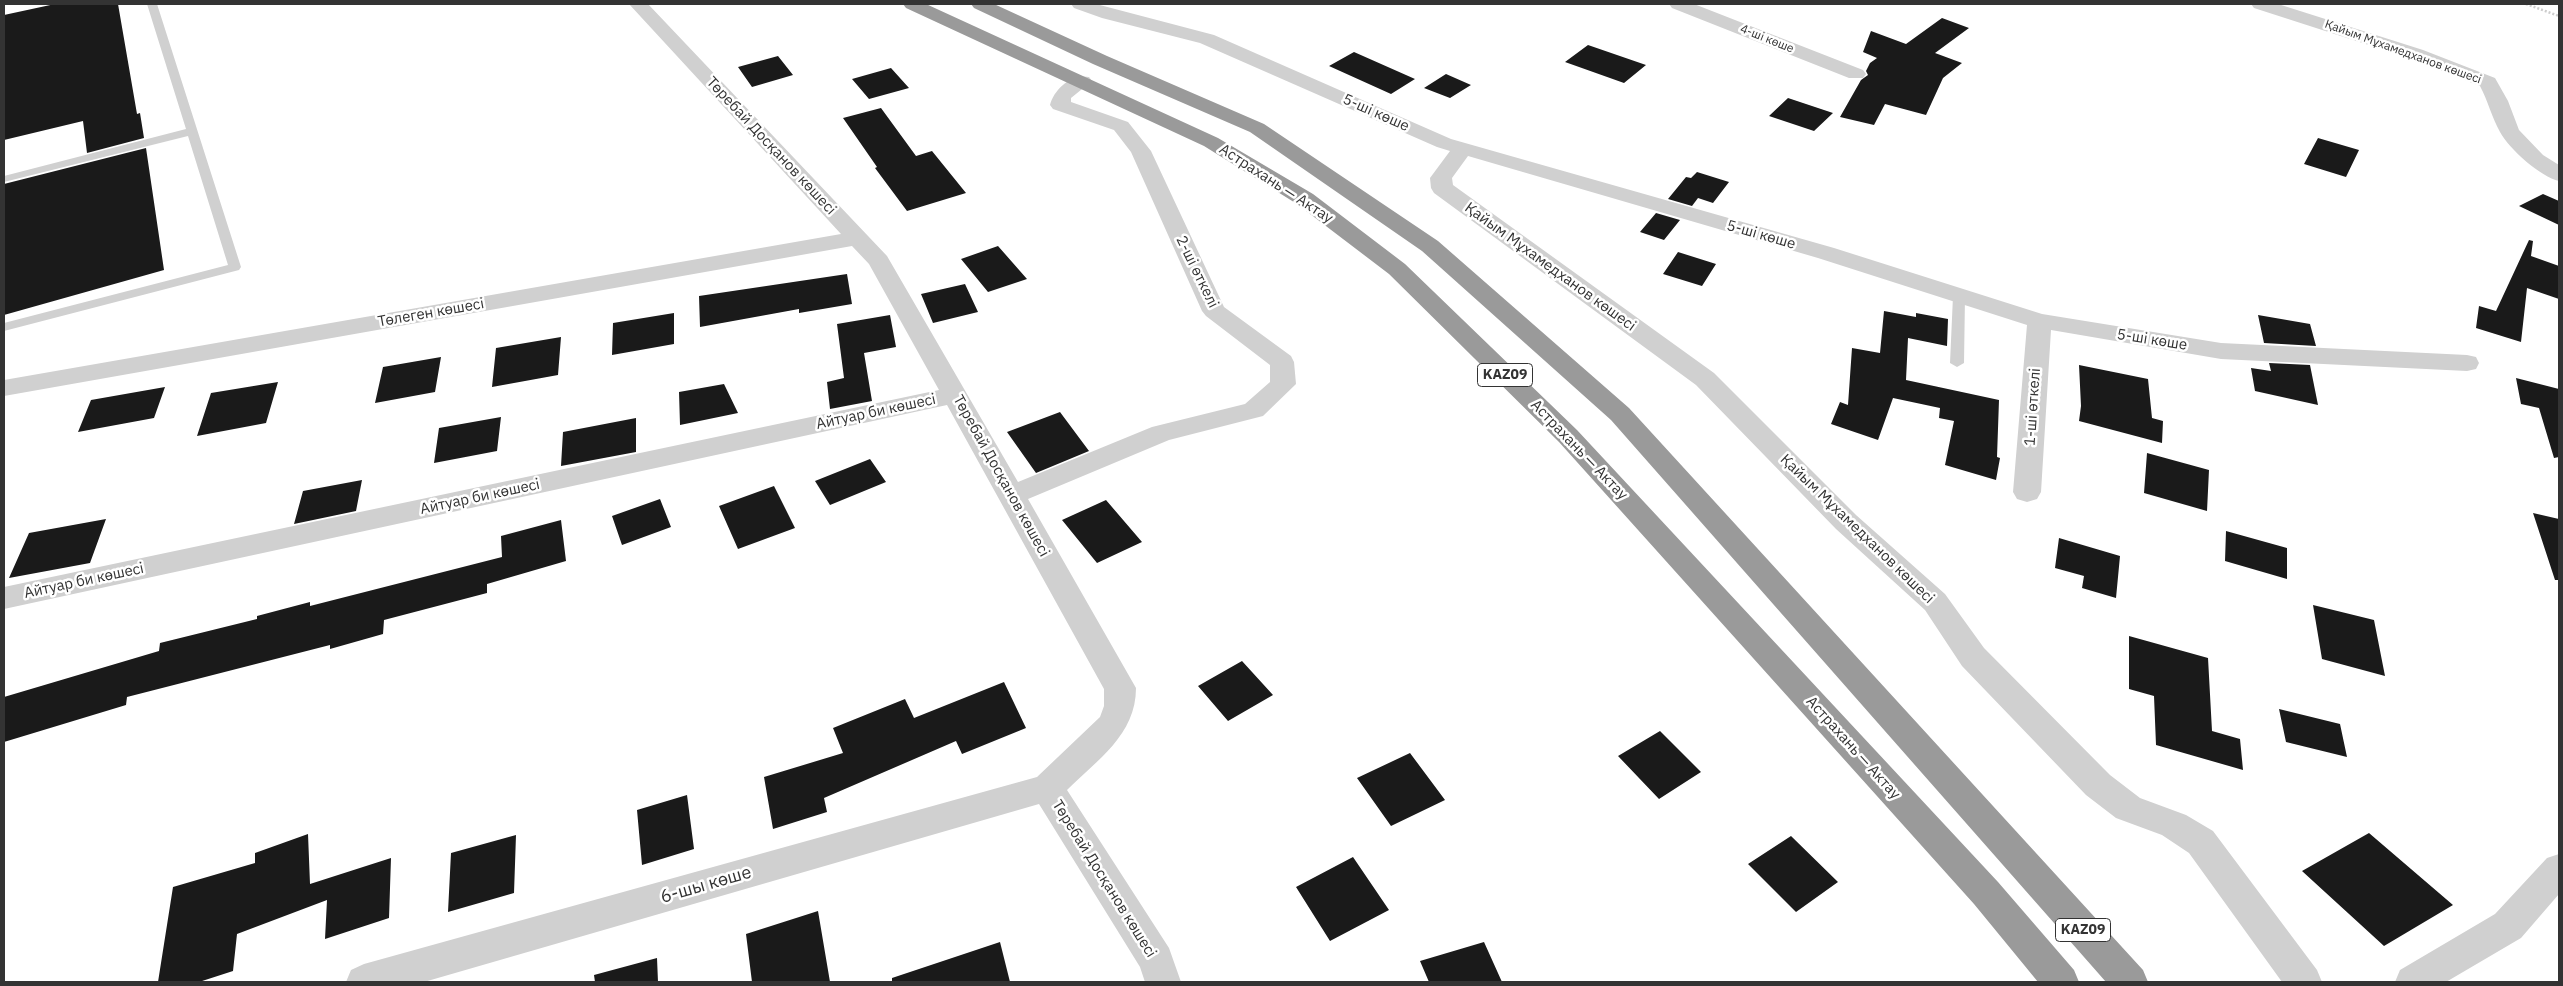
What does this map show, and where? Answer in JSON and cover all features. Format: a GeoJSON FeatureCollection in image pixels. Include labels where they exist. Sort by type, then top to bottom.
{"type":"FeatureCollection","features":[{"type":"Feature","properties":{"kind":"highway","name":"Астрахань — Актау"},"geometry":{"type":"LineString","coordinates":[[912,4],[1211,142],[1305,199],[1397,269],[1568,436],[1986,893],[2061,982]]}},
{"type":"Feature","properties":{"kind":"highway","name":"KAZ09"},"geometry":{"type":"LineString","coordinates":[[980,4],[1100,60],[1257,128],[1430,246],[1620,414],[2130,982]]}},
{"type":"Feature","properties":{"kind":"street","name":"Төребай Досқанов көшесі"},"geometry":{"type":"LineString","coordinates":[[638,4],[879,261],[1120,688],[1120,706],[1112,725],[1047,788],[1156,960],[1163,982]]}},
{"type":"Feature","properties":{"kind":"street","name":"5-шi көше"},"geometry":{"type":"LineString","coordinates":[[1080,4],[1108,14],[1207,39],[1444,144],[1826,254],[2039,321],[2221,351],[2467,363]]}},
{"type":"Feature","properties":{"kind":"street","name":"4-шi көше"},"geometry":{"type":"LineString","coordinates":[[1678,4],[1856,74]]}},
{"type":"Feature","properties":{"kind":"street","name":"Қайым Мұхамедханов көшесi"},"geometry":{"type":"LineString","coordinates":[[2260,4],[2416,54],[2488,82],[2498,101],[2510,132],[2536,159],[2559,175]]}},
{"type":"Feature","properties":{"kind":"street","name":"2-ші өткелі"},"geometry":{"type":"LineString","coordinates":[[1012,495],[1162,433],[1254,410],[1283,384],[1282,362],[1214,311],[1141,151],[1122,126],[1060,105],[1062,96],[1082,81]]}},
{"type":"Feature","properties":{"kind":"street","name":"Қайым Мұхамедханов көшесi"},"geometry":{"type":"LineString","coordinates":[[1462,149],[1441,178],[1442,188],[1705,380],[1846,522],[1935,602],[1973,656],[2098,785],[2128,808],[2174,825],[2201,842],[2304,982]]}},
{"type":"Feature","properties":{"kind":"street","name":"Төлеген көшесі"},"geometry":{"type":"LineString","coordinates":[[4,388],[858,238]]}},
{"type":"Feature","properties":{"kind":"street","name":"1-ші өткелі"},"geometry":{"type":"LineString","coordinates":[[2027,492],[2039,321]]}},
{"type":"Feature","properties":{"kind":"street","name":"Айтуар би көшесі"},"geometry":{"type":"LineString","coordinates":[[4,598],[956,395]]}},
{"type":"Feature","properties":{"kind":"street","name":"6-шы көше"},"geometry":{"type":"LineString","coordinates":[[364,982],[1047,788]]}},
{"type":"Feature","properties":{"kind":"street"},"geometry":{"type":"LineString","coordinates":[[2413,982],[2508,926],[2559,870]]}},
{"type":"Feature","properties":{"kind":"lane"},"geometry":{"type":"LineString","coordinates":[[4,327],[235,267],[152,4]]}},
{"type":"Feature","properties":{"kind":"lane"},"geometry":{"type":"LineString","coordinates":[[4,179],[193,131]]}},
{"type":"Feature","properties":{"kind":"lane"},"geometry":{"type":"LineString","coordinates":[[1958,362],[1959,296]]}},
{"type":"Feature","properties":{"kind":"path"},"geometry":{"type":"LineString","coordinates":[[2526,4],[2559,16]]}},
{"type":"Feature","properties":{"kind":"building"},"geometry":{"type":"Polygon","coordinates":[[[55,4],[118,4],[137,114],[140,113],[144,138],[87,153],[83,121],[4,140],[4,15],[55,4]]]}},
{"type":"Feature","properties":{"kind":"building"},"geometry":{"type":"Polygon","coordinates":[[[1942,18],[1969,28],[1935,53],[1962,63],[1943,78],[1926,115],[1885,104],[1874,125],[1840,117],[1861,80],[1868,75],[1866,71],[1870,63],[1877,58],[1863,52],[1871,31],[1906,44],[1942,18]]]}},
{"type":"Feature","properties":{"kind":"building"},"geometry":{"type":"Polygon","coordinates":[[[1588,45],[1646,65],[1624,83],[1565,62],[1588,45]]]}},
{"type":"Feature","properties":{"kind":"building"},"geometry":{"type":"Polygon","coordinates":[[[1354,52],[1415,79],[1391,94],[1329,66],[1354,52]]]}},
{"type":"Feature","properties":{"kind":"building"},"geometry":{"type":"Polygon","coordinates":[[[778,56],[793,75],[752,87],[738,67],[778,56]]]}},
{"type":"Feature","properties":{"kind":"building"},"geometry":{"type":"Polygon","coordinates":[[[891,68],[909,88],[869,99],[852,79],[891,68]]]}},
{"type":"Feature","properties":{"kind":"building"},"geometry":{"type":"Polygon","coordinates":[[[1446,74],[1471,85],[1450,98],[1424,88],[1446,74]]]}},
{"type":"Feature","properties":{"kind":"building"},"geometry":{"type":"Polygon","coordinates":[[[1788,98],[1833,113],[1814,131],[1769,116],[1788,98]]]}},
{"type":"Feature","properties":{"kind":"building"},"geometry":{"type":"Polygon","coordinates":[[[881,108],[916,156],[932,151],[966,193],[907,211],[875,168],[877,167],[843,118],[881,108]]]}},
{"type":"Feature","properties":{"kind":"building"},"geometry":{"type":"Polygon","coordinates":[[[2318,138],[2359,150],[2346,177],[2304,164],[2318,138]]]}},
{"type":"Feature","properties":{"kind":"building"},"geometry":{"type":"Polygon","coordinates":[[[146,148],[164,270],[4,315],[4,184],[146,148]]]}},
{"type":"Feature","properties":{"kind":"building"},"geometry":{"type":"Polygon","coordinates":[[[1697,172],[1729,182],[1713,203],[1698,198],[1692,206],[1668,199],[1686,177],[1691,178],[1697,172]]]}},
{"type":"Feature","properties":{"kind":"building"},"geometry":{"type":"Polygon","coordinates":[[[2543,194],[2559,201],[2559,225],[2519,206],[2543,194]]]}},
{"type":"Feature","properties":{"kind":"building"},"geometry":{"type":"Polygon","coordinates":[[[1656,213],[1680,220],[1664,240],[1640,232],[1656,213]]]}},
{"type":"Feature","properties":{"kind":"building"},"geometry":{"type":"Polygon","coordinates":[[[2529,240],[2533,241],[2531,256],[2559,266],[2559,299],[2527,288],[2521,342],[2476,328],[2479,306],[2496,311],[2529,240]]]}},
{"type":"Feature","properties":{"kind":"building"},"geometry":{"type":"Polygon","coordinates":[[[998,246],[1027,279],[988,292],[961,259],[998,246]]]}},
{"type":"Feature","properties":{"kind":"building"},"geometry":{"type":"Polygon","coordinates":[[[1678,252],[1716,264],[1702,286],[1663,274],[1678,252]]]}},
{"type":"Feature","properties":{"kind":"building"},"geometry":{"type":"Polygon","coordinates":[[[847,274],[852,304],[799,313],[799,309],[700,327],[699,296],[847,274]]]}},
{"type":"Feature","properties":{"kind":"building"},"geometry":{"type":"Polygon","coordinates":[[[965,284],[978,312],[933,323],[921,294],[965,284]]]}},
{"type":"Feature","properties":{"kind":"building"},"geometry":{"type":"Polygon","coordinates":[[[1884,311],[1916,317],[1916,313],[1948,319],[1947,346],[1908,338],[1906,380],[1999,400],[1997,457],[2000,458],[1996,480],[1945,465],[1954,421],[1939,418],[1940,408],[1893,398],[1878,440],[1831,424],[1840,402],[1848,405],[1852,348],[1880,353],[1884,311]]]}},
{"type":"Feature","properties":{"kind":"building"},"geometry":{"type":"Polygon","coordinates":[[[674,313],[674,344],[612,355],[613,323],[674,313]]]}},
{"type":"Feature","properties":{"kind":"building"},"geometry":{"type":"Polygon","coordinates":[[[890,315],[896,347],[864,353],[872,401],[830,409],[827,382],[844,378],[837,324],[890,315]]]}},
{"type":"Feature","properties":{"kind":"building"},"geometry":{"type":"Polygon","coordinates":[[[2258,315],[2310,324],[2316,346],[2264,343],[2258,315]]]}},
{"type":"Feature","properties":{"kind":"building"},"geometry":{"type":"Polygon","coordinates":[[[561,337],[558,375],[492,387],[496,348],[561,337]]]}},
{"type":"Feature","properties":{"kind":"building"},"geometry":{"type":"Polygon","coordinates":[[[441,357],[435,392],[375,403],[383,367],[441,357]]]}},
{"type":"Feature","properties":{"kind":"building"},"geometry":{"type":"Polygon","coordinates":[[[2269,363],[2310,365],[2318,405],[2255,391],[2251,368],[2271,371],[2269,363]]]}},
{"type":"Feature","properties":{"kind":"building"},"geometry":{"type":"Polygon","coordinates":[[[2079,365],[2148,379],[2152,418],[2163,421],[2162,443],[2079,421],[2081,406],[2079,365]]]}},
{"type":"Feature","properties":{"kind":"building"},"geometry":{"type":"Polygon","coordinates":[[[2516,378],[2559,389],[2559,457],[2554,458],[2539,408],[2521,404],[2516,378]]]}},
{"type":"Feature","properties":{"kind":"building"},"geometry":{"type":"Polygon","coordinates":[[[278,382],[266,423],[197,436],[211,393],[278,382]]]}},
{"type":"Feature","properties":{"kind":"building"},"geometry":{"type":"Polygon","coordinates":[[[724,384],[738,413],[680,425],[679,392],[724,384]]]}},
{"type":"Feature","properties":{"kind":"building"},"geometry":{"type":"Polygon","coordinates":[[[165,387],[154,418],[78,432],[91,400],[165,387]]]}},
{"type":"Feature","properties":{"kind":"building"},"geometry":{"type":"Polygon","coordinates":[[[1060,412],[1089,451],[1036,473],[1007,432],[1060,412]]]}},
{"type":"Feature","properties":{"kind":"building"},"geometry":{"type":"Polygon","coordinates":[[[501,417],[497,451],[434,463],[439,428],[501,417]]]}},
{"type":"Feature","properties":{"kind":"building"},"geometry":{"type":"Polygon","coordinates":[[[636,418],[636,452],[561,466],[563,432],[636,418]]]}},
{"type":"Feature","properties":{"kind":"building"},"geometry":{"type":"Polygon","coordinates":[[[2147,453],[2209,470],[2207,511],[2144,493],[2147,453]]]}},
{"type":"Feature","properties":{"kind":"building"},"geometry":{"type":"Polygon","coordinates":[[[870,459],[886,482],[830,505],[815,481],[870,459]]]}},
{"type":"Feature","properties":{"kind":"building"},"geometry":{"type":"Polygon","coordinates":[[[362,480],[356,511],[294,524],[303,491],[362,480]]]}},
{"type":"Feature","properties":{"kind":"building"},"geometry":{"type":"Polygon","coordinates":[[[774,486],[795,528],[738,549],[719,506],[774,486]]]}},
{"type":"Feature","properties":{"kind":"building"},"geometry":{"type":"Polygon","coordinates":[[[660,499],[671,527],[622,545],[612,516],[660,499]]]}},
{"type":"Feature","properties":{"kind":"building"},"geometry":{"type":"Polygon","coordinates":[[[1106,500],[1142,542],[1097,563],[1062,520],[1106,500]]]}},
{"type":"Feature","properties":{"kind":"building"},"geometry":{"type":"Polygon","coordinates":[[[2533,513],[2559,519],[2559,580],[2555,580],[2533,513]]]}},
{"type":"Feature","properties":{"kind":"building"},"geometry":{"type":"Polygon","coordinates":[[[106,519],[90,563],[9,578],[29,533],[106,519]]]}},
{"type":"Feature","properties":{"kind":"building"},"geometry":{"type":"Polygon","coordinates":[[[561,520],[566,561],[487,584],[487,593],[384,620],[383,634],[330,649],[330,645],[127,697],[126,705],[4,742],[4,697],[159,651],[160,643],[257,619],[257,616],[310,602],[310,606],[502,557],[501,536],[561,520]]]}},
{"type":"Feature","properties":{"kind":"building"},"geometry":{"type":"Polygon","coordinates":[[[2226,531],[2287,548],[2287,579],[2225,561],[2226,531]]]}},
{"type":"Feature","properties":{"kind":"building"},"geometry":{"type":"Polygon","coordinates":[[[2059,538],[2120,556],[2116,598],[2082,588],[2084,576],[2055,568],[2059,538]]]}},
{"type":"Feature","properties":{"kind":"building"},"geometry":{"type":"Polygon","coordinates":[[[2313,605],[2374,620],[2385,676],[2322,659],[2313,605]]]}},
{"type":"Feature","properties":{"kind":"building"},"geometry":{"type":"Polygon","coordinates":[[[2129,636],[2208,658],[2212,731],[2240,739],[2243,770],[2156,745],[2154,696],[2129,689],[2129,636]]]}},
{"type":"Feature","properties":{"kind":"building"},"geometry":{"type":"Polygon","coordinates":[[[1242,661],[1273,695],[1228,721],[1198,686],[1242,661]]]}},
{"type":"Feature","properties":{"kind":"building"},"geometry":{"type":"Polygon","coordinates":[[[1004,682],[1026,728],[962,754],[956,741],[824,798],[827,812],[773,829],[764,777],[843,753],[833,728],[905,699],[914,718],[1004,682]]]}},
{"type":"Feature","properties":{"kind":"building"},"geometry":{"type":"Polygon","coordinates":[[[2279,709],[2340,724],[2347,757],[2286,742],[2279,709]]]}},
{"type":"Feature","properties":{"kind":"building"},"geometry":{"type":"Polygon","coordinates":[[[1660,731],[1701,772],[1659,799],[1618,756],[1660,731]]]}},
{"type":"Feature","properties":{"kind":"building"},"geometry":{"type":"Polygon","coordinates":[[[1410,753],[1445,800],[1391,826],[1357,778],[1410,753]]]}},
{"type":"Feature","properties":{"kind":"building"},"geometry":{"type":"Polygon","coordinates":[[[687,795],[694,849],[642,865],[637,810],[687,795]]]}},
{"type":"Feature","properties":{"kind":"building"},"geometry":{"type":"Polygon","coordinates":[[[2369,833],[2453,905],[2384,946],[2302,871],[2369,833]]]}},
{"type":"Feature","properties":{"kind":"building"},"geometry":{"type":"Polygon","coordinates":[[[308,834],[310,884],[391,858],[389,918],[325,939],[327,900],[237,934],[233,971],[199,982],[158,982],[173,887],[255,863],[255,853],[308,834]]]}},
{"type":"Feature","properties":{"kind":"building"},"geometry":{"type":"Polygon","coordinates":[[[516,835],[514,893],[448,912],[451,853],[516,835]]]}},
{"type":"Feature","properties":{"kind":"building"},"geometry":{"type":"Polygon","coordinates":[[[1791,836],[1838,882],[1796,912],[1748,864],[1791,836]]]}},
{"type":"Feature","properties":{"kind":"building"},"geometry":{"type":"Polygon","coordinates":[[[1353,857],[1389,910],[1330,941],[1296,887],[1353,857]]]}},
{"type":"Feature","properties":{"kind":"building"},"geometry":{"type":"Polygon","coordinates":[[[818,911],[830,982],[752,982],[746,934],[818,911]]]}},
{"type":"Feature","properties":{"kind":"building"},"geometry":{"type":"Polygon","coordinates":[[[1000,942],[1010,982],[892,982],[892,978],[1000,942]]]}},
{"type":"Feature","properties":{"kind":"building"},"geometry":{"type":"Polygon","coordinates":[[[1484,942],[1502,982],[1429,982],[1420,961],[1484,942]]]}},
{"type":"Feature","properties":{"kind":"building"},"geometry":{"type":"Polygon","coordinates":[[[657,958],[658,982],[595,982],[594,975],[657,958]]]}}]}
